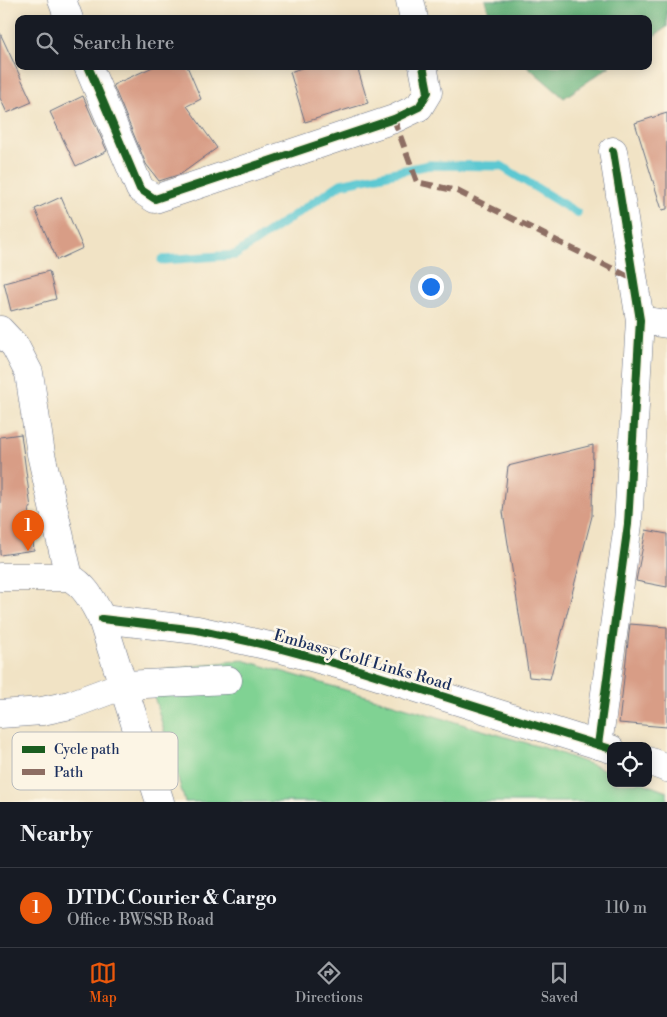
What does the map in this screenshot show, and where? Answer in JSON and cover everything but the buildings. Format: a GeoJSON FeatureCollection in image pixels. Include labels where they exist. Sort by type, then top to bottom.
{"type":"FeatureCollection","features":[{"type":"Feature","properties":{"kind":"street"},"geometry":{"type":"LineString","coordinates":[[62,0],[68,15]]}},
{"type":"Feature","properties":{"kind":"street"},"geometry":{"type":"LineString","coordinates":[[410,0],[413,15]]}},
{"type":"Feature","properties":{"kind":"street"},"geometry":{"type":"LineString","coordinates":[[90,70],[140,189],[155,199],[394,119],[411,111],[419,107],[428,92],[424,70]]}},
{"type":"Feature","properties":{"kind":"street"},"geometry":{"type":"LineString","coordinates":[[605,747],[628,524],[640,320],[613,151]]}},
{"type":"Feature","properties":{"kind":"street"},"geometry":{"type":"LineString","coordinates":[[640,320],[667,324]]}},
{"type":"Feature","properties":{"kind":"street"},"geometry":{"type":"LineString","coordinates":[[0,330],[15,346],[29,372],[41,454],[69,577]]}},
{"type":"Feature","properties":{"kind":"street"},"geometry":{"type":"LineString","coordinates":[[0,577],[69,577],[78,582],[87,592],[102,618],[138,732]]}},
{"type":"Feature","properties":{"kind":"street","name":"Embassy Golf Links Road"},"geometry":{"type":"LineString","coordinates":[[102,618],[197,630],[274,647],[359,670],[605,747]]}},
{"type":"Feature","properties":{"kind":"street"},"geometry":{"type":"LineString","coordinates":[[0,714],[42,711],[70,705],[124,685],[228,680]]}},
{"type":"Feature","properties":{"kind":"street"},"geometry":{"type":"LineString","coordinates":[[652,762],[667,768]]}},
{"type":"Feature","properties":{"kind":"street"},"geometry":{"type":"LineString","coordinates":[[156,790],[160,802]]}},
{"type":"Feature","properties":{"kind":"green space"},"geometry":{"type":"Polygon","coordinates":[[[485,0],[667,0],[667,27],[652,37],[652,15],[490,15],[485,0]]]}},
{"type":"Feature","properties":{"kind":"green space"},"geometry":{"type":"Polygon","coordinates":[[[532,70],[604,70],[564,98],[532,70]]]}},
{"type":"Feature","properties":{"kind":"green space"},"geometry":{"type":"Polygon","coordinates":[[[243,660],[554,751],[607,771],[607,787],[652,786],[667,792],[667,802],[185,802],[178,778],[178,732],[165,732],[147,672],[243,660]]]}},
{"type":"Feature","properties":{"kind":"waterway"},"geometry":{"type":"LineString","coordinates":[[162,260],[235,255],[341,184],[429,165],[501,166],[577,213]]}},
{"type":"Feature","properties":{"kind":"marked path"},"geometry":{"type":"LineString","coordinates":[[394,119],[417,182],[457,191],[633,279]]}},
{"type":"Feature","properties":{"kind":"cycle path"},"geometry":{"type":"LineString","coordinates":[[90,70],[140,189],[155,199],[394,119],[419,107],[428,92],[424,70]]}},
{"type":"Feature","properties":{"kind":"cycle path"},"geometry":{"type":"LineString","coordinates":[[598,745],[628,524],[640,320],[613,151]]}},
{"type":"Feature","properties":{"kind":"cycle path"},"geometry":{"type":"LineString","coordinates":[[102,619],[197,630],[274,647],[359,670],[607,748]]}},
{"type":"Feature","properties":{"kind":"place","name":"DTDC Courier & Cargo"},"geometry":{"type":"Point","coordinates":[28,551]}}]}
